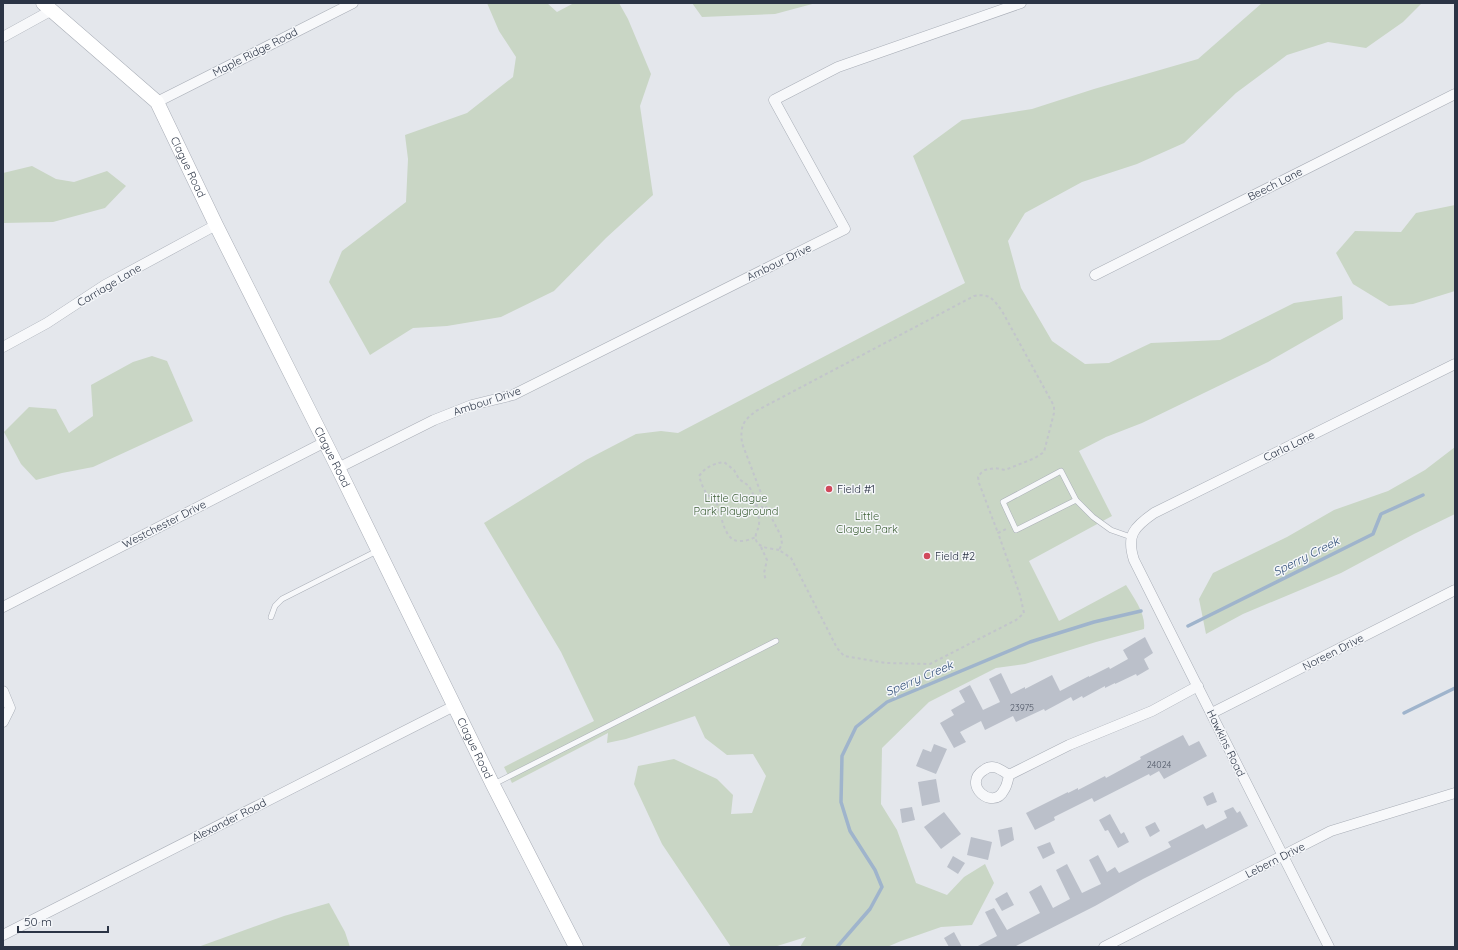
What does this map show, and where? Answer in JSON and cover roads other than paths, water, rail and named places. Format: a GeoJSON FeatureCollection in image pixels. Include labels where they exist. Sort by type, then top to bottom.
{"type":"FeatureCollection","features":[{"type":"Feature","properties":{"kind":"main road","name":"Clague Road"},"geometry":{"type":"LineString","coordinates":[[46,5],[157,102],[216,225],[338,468],[493,785],[576,947]]}},
{"type":"Feature","properties":{"kind":"street","name":"Maple Ridge Road"},"geometry":{"type":"LineString","coordinates":[[157,102],[353,3]]}},
{"type":"Feature","properties":{"kind":"street","name":"Ambour Drive"},"geometry":{"type":"LineString","coordinates":[[338,468],[434,420],[472,405],[513,395],[845,229],[774,100],[838,67],[1021,3]]}},
{"type":"Feature","properties":{"kind":"street"},"geometry":{"type":"LineString","coordinates":[[3,37],[46,5]]}},
{"type":"Feature","properties":{"kind":"street","name":"Beech Lane"},"geometry":{"type":"LineString","coordinates":[[1095,275],[1455,94]]}},
{"type":"Feature","properties":{"kind":"street","name":"Carriage Lane"},"geometry":{"type":"LineString","coordinates":[[3,347],[47,323],[105,285],[216,225]]}},
{"type":"Feature","properties":{"kind":"street","name":"Carla Lane"},"geometry":{"type":"LineString","coordinates":[[1131,537],[1134,530],[1142,521],[1154,514],[1455,364]]}},
{"type":"Feature","properties":{"kind":"street","name":"Westchester Drive"},"geometry":{"type":"LineString","coordinates":[[3,607],[325,442]]}},
{"type":"Feature","properties":{"kind":"street","name":"Hawkins Road"},"geometry":{"type":"LineString","coordinates":[[1131,537],[1130,549],[1134,560],[1329,947]]}},
{"type":"Feature","properties":{"kind":"street","name":"Noreen Drive"},"geometry":{"type":"LineString","coordinates":[[1212,713],[1455,590]]}},
{"type":"Feature","properties":{"kind":"street"},"geometry":{"type":"LineString","coordinates":[[1009,775],[1070,745],[1152,711],[1198,686]]}},
{"type":"Feature","properties":{"kind":"street"},"geometry":{"type":"LineString","coordinates":[[3,691],[10,708],[3,722]]}},
{"type":"Feature","properties":{"kind":"street","name":"Alexander Road"},"geometry":{"type":"LineString","coordinates":[[3,935],[454,706]]}},
{"type":"Feature","properties":{"kind":"street","name":"Lebern Drive"},"geometry":{"type":"LineString","coordinates":[[1104,947],[1331,831],[1455,793]]}},
{"type":"Feature","properties":{"kind":"lane"},"geometry":{"type":"LineString","coordinates":[[1076,500],[1016,530],[1003,502],[1061,471],[1076,500],[1093,517],[1111,530],[1131,537]]}},
{"type":"Feature","properties":{"kind":"lane"},"geometry":{"type":"LineString","coordinates":[[271,617],[275,606],[282,599],[378,550]]}},
{"type":"Feature","properties":{"kind":"lane"},"geometry":{"type":"LineString","coordinates":[[493,785],[776,641]]}},
{"type":"Feature","properties":{"kind":"waterway","name":"Sperry Creek"},"geometry":{"type":"LineString","coordinates":[[1188,626],[1373,534],[1381,514],[1423,495]]}},
{"type":"Feature","properties":{"kind":"waterway","name":"Sperry Creek"},"geometry":{"type":"LineString","coordinates":[[837,947],[870,909],[882,887],[875,870],[850,831],[841,802],[842,756],[856,727],[887,702],[1030,642],[1094,622],[1141,611]]}},
{"type":"Feature","properties":{"kind":"waterway"},"geometry":{"type":"LineString","coordinates":[[1404,713],[1455,688]]}},
{"type":"Feature","properties":{"kind":"place","name":"Field #1"},"geometry":{"type":"Point","coordinates":[829,489]}},
{"type":"Feature","properties":{"kind":"place","name":"Field #2"},"geometry":{"type":"Point","coordinates":[927,556]}},
{"type":"Feature","properties":{"kind":"park label","name":"Little Clague Park Playground"},"geometry":{"type":"Point","coordinates":[736,504]}},
{"type":"Feature","properties":{"kind":"park label","name":"Little Clague Park"},"geometry":{"type":"Point","coordinates":[867,522]}}]}
